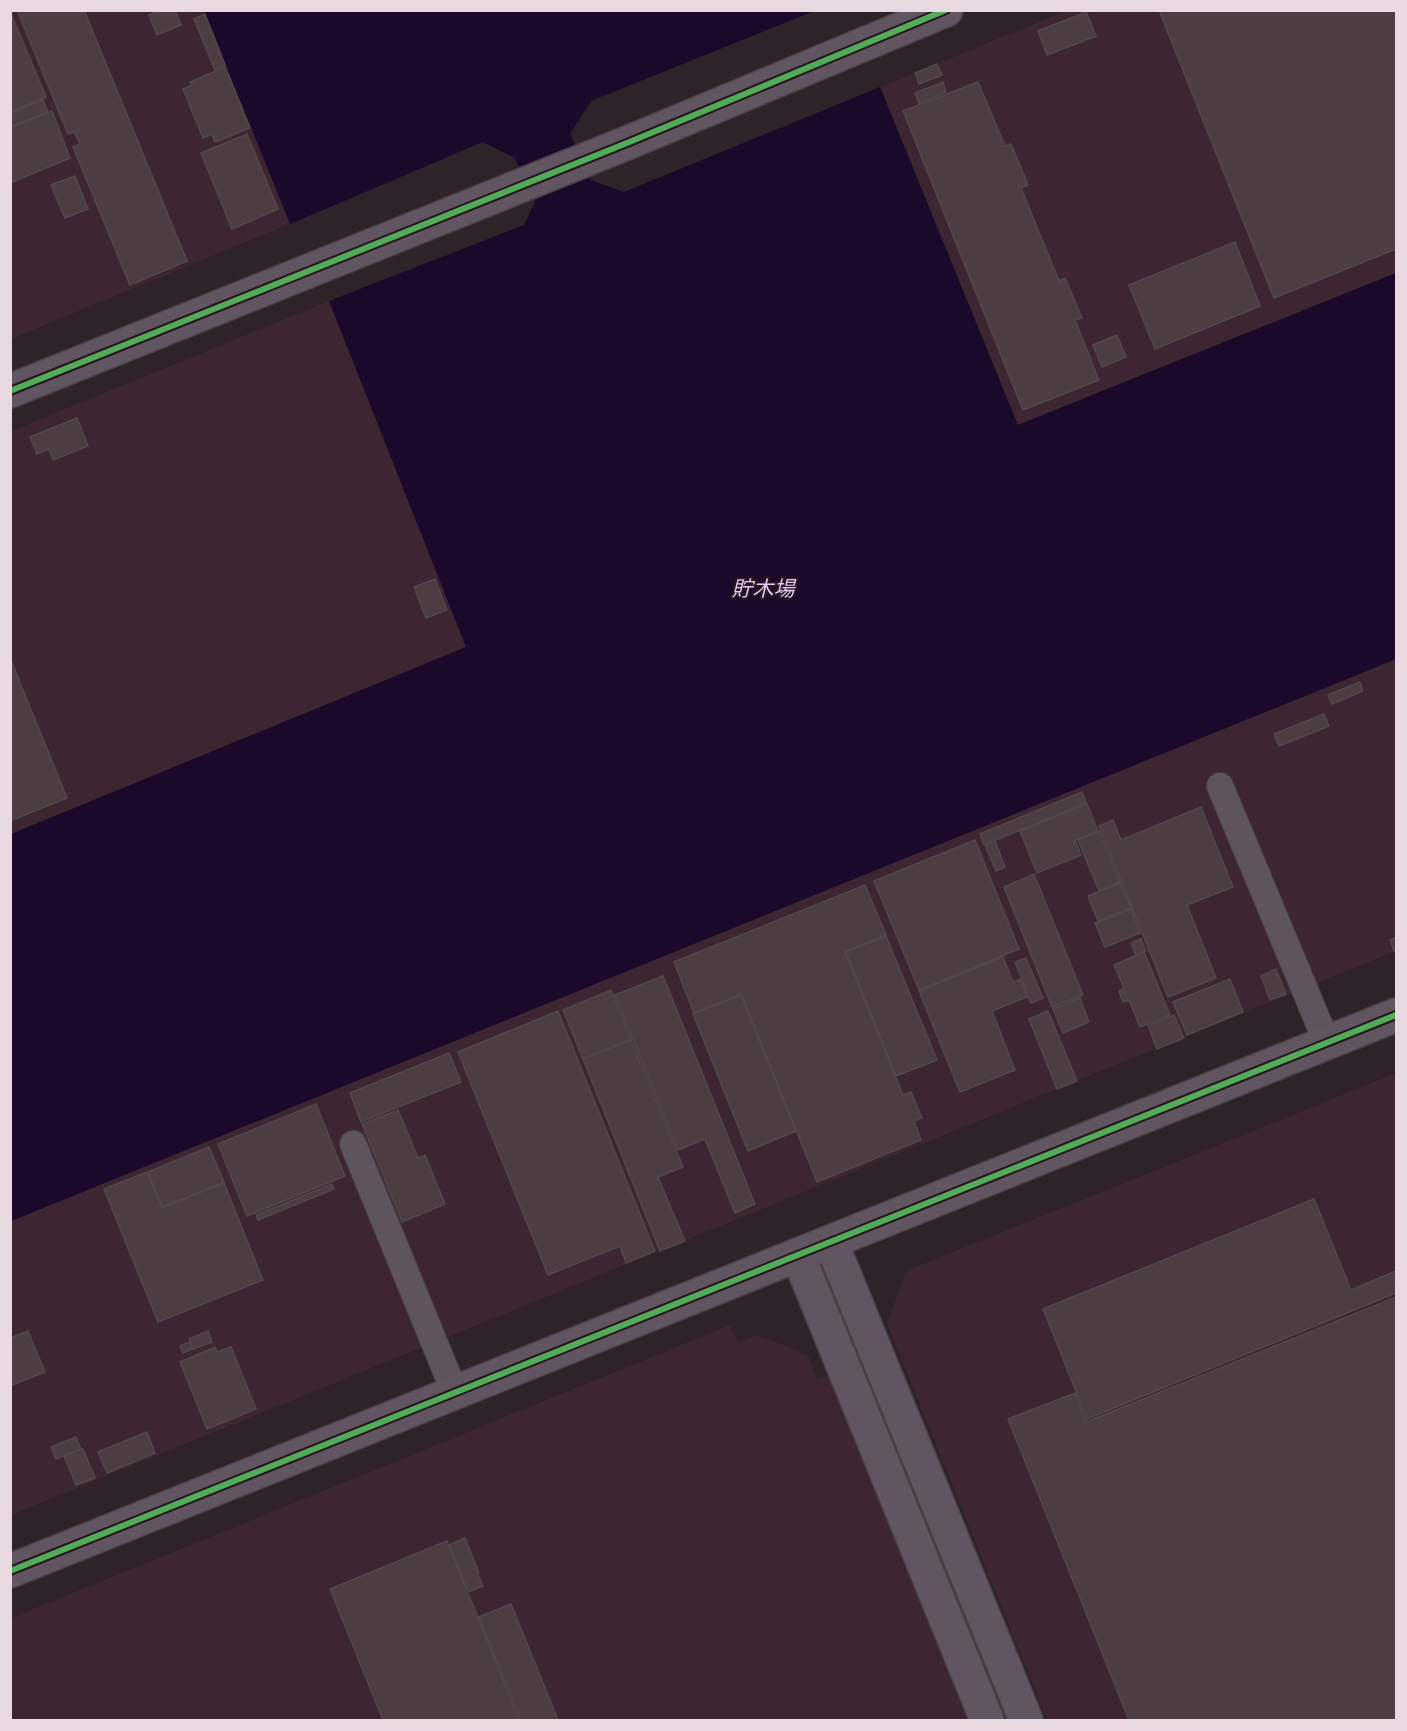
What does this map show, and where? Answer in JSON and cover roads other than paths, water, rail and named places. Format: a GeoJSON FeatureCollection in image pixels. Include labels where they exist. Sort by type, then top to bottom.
{"type":"FeatureCollection","features":[{"type":"Feature","properties":{"kind":"street"},"geometry":{"type":"LineString","coordinates":[[10,391],[627,143],[946,10]]}},
{"type":"Feature","properties":{"kind":"street"},"geometry":{"type":"LineString","coordinates":[[1220,786],[1327,1043]]}},
{"type":"Feature","properties":{"kind":"street"},"geometry":{"type":"LineString","coordinates":[[10,1571],[1396,1015]]}},
{"type":"Feature","properties":{"kind":"street"},"geometry":{"type":"LineString","coordinates":[[353,1144],[455,1393]]}},
{"type":"Feature","properties":{"kind":"street"},"geometry":{"type":"LineString","coordinates":[[831,1242],[1026,1720]]}},
{"type":"Feature","properties":{"kind":"street"},"geometry":{"type":"LineString","coordinates":[[798,1255],[987,1720]]}},
{"type":"Feature","properties":{"kind":"water","name":"貯木場"},"geometry":{"type":"Polygon","coordinates":[[[204,11],[814,11],[591,101],[570,134],[591,180],[624,192],[880,87],[1018,425],[1396,273],[1396,659],[11,1221],[11,834],[466,647],[329,301],[524,225],[535,202],[515,158],[483,142],[290,224],[204,11]]]}}]}
